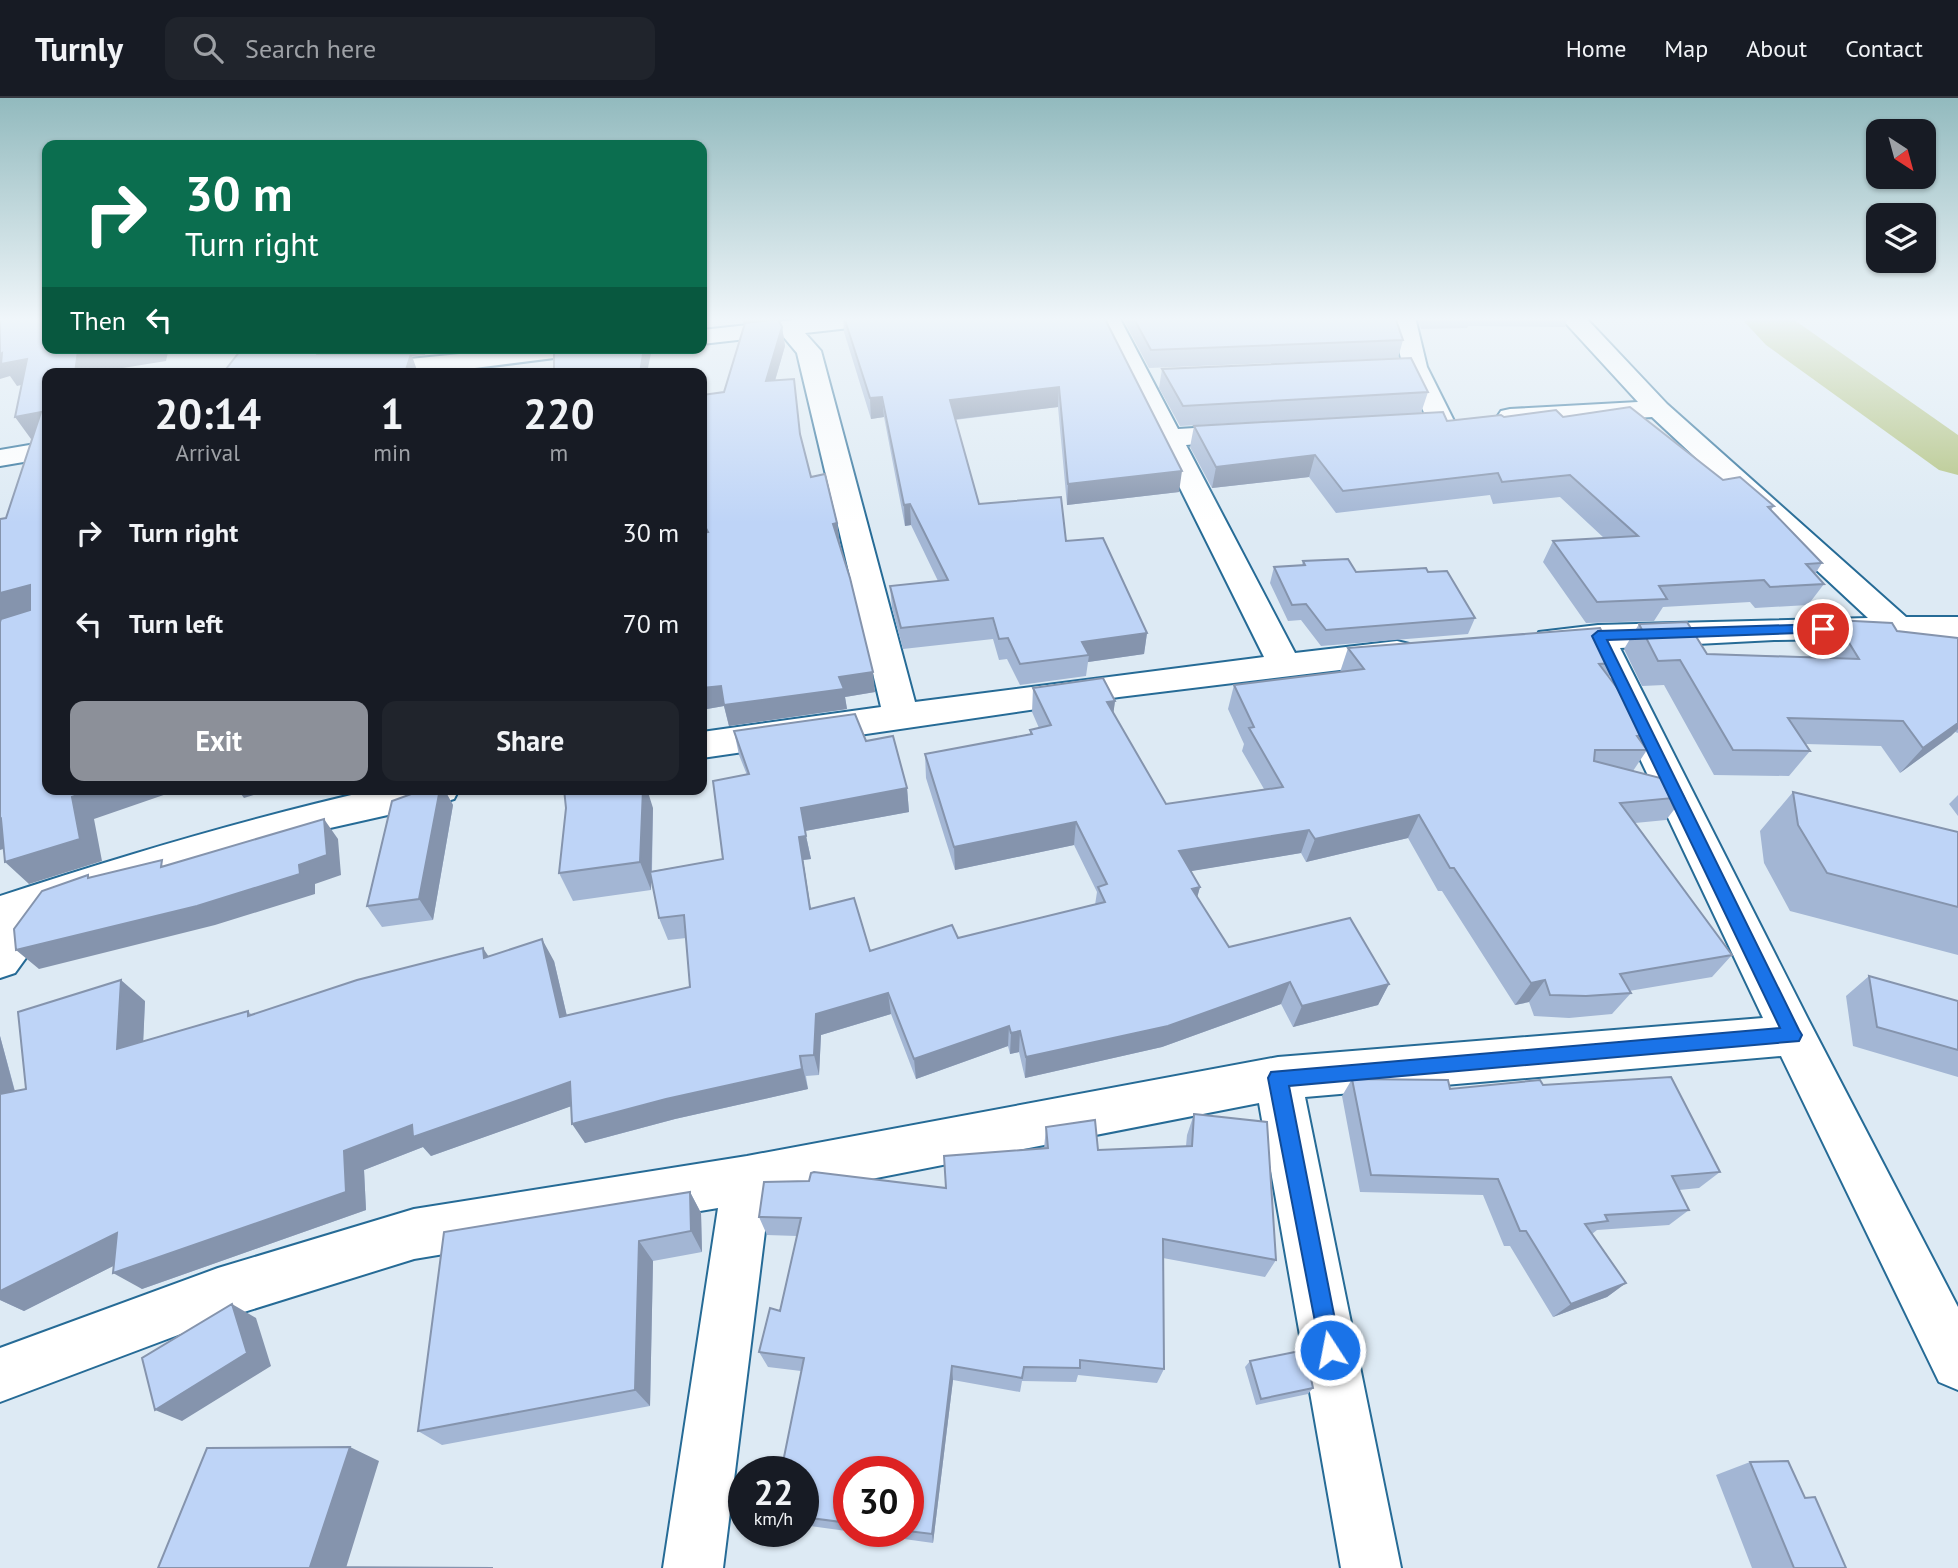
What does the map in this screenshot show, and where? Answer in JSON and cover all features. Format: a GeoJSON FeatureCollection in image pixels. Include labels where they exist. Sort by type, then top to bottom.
{"type":"FeatureCollection","features":[{"type":"Feature","properties":{"kind":"street"},"geometry":{"type":"LineString","coordinates":[[818,386],[901,717]]}},
{"type":"Feature","properties":{"kind":"street"},"geometry":{"type":"LineString","coordinates":[[1155,386],[1169,438],[1284,664]]}},
{"type":"Feature","properties":{"kind":"street"},"geometry":{"type":"LineString","coordinates":[[1424,386],[1441,421]]}},
{"type":"Feature","properties":{"kind":"street"},"geometry":{"type":"LineString","coordinates":[[1636,386],[1658,409],[1897,627]]}},
{"type":"Feature","properties":{"kind":"street"},"geometry":{"type":"LineString","coordinates":[[1413,423],[1658,409]]}},
{"type":"Feature","properties":{"kind":"street"},"geometry":{"type":"LineString","coordinates":[[1169,438],[1264,432]]}},
{"type":"Feature","properties":{"kind":"street"},"geometry":{"type":"LineString","coordinates":[[0,458],[42,451]]}},
{"type":"Feature","properties":{"kind":"street"},"geometry":{"type":"LineString","coordinates":[[1518,642],[1598,636],[1958,627]]}},
{"type":"Feature","properties":{"kind":"street"},"geometry":{"type":"LineString","coordinates":[[1598,636],[1793,1035],[1958,1363]]}},
{"type":"Feature","properties":{"kind":"street"},"geometry":{"type":"LineString","coordinates":[[707,744],[1119,685],[1284,664],[1425,650]]}},
{"type":"Feature","properties":{"kind":"street"},"geometry":{"type":"LineString","coordinates":[[0,913],[142,865],[299,821],[414,795]]}},
{"type":"Feature","properties":{"kind":"street"},"geometry":{"type":"LineString","coordinates":[[0,960],[48,897]]}},
{"type":"Feature","properties":{"kind":"street"},"geometry":{"type":"LineString","coordinates":[[0,1375],[218,1294],[414,1234],[747,1180],[1278,1078],[1793,1035]]}},
{"type":"Feature","properties":{"kind":"street"},"geometry":{"type":"LineString","coordinates":[[1278,1078],[1371,1568]]}},
{"type":"Feature","properties":{"kind":"street"},"geometry":{"type":"LineString","coordinates":[[693,1568],[747,1180]]}},
{"type":"Feature","properties":{"kind":"building"},"geometry":{"type":"Polygon","coordinates":[[[21,386],[42,386],[42,795],[78,795],[72,797],[80,839],[5,862],[0,820],[0,622],[1,619],[30,610],[30,585],[0,593],[0,519],[6,518],[41,412],[15,417],[21,386]]]}},
{"type":"Feature","properties":{"kind":"building"},"geometry":{"type":"Polygon","coordinates":[[[726,386],[795,386],[800,434],[811,477],[825,474],[837,523],[833,524],[850,578],[873,672],[839,677],[844,689],[724,705],[721,686],[707,687],[707,394],[724,392],[726,386]]]}},
{"type":"Feature","properties":{"kind":"building"},"geometry":{"type":"Polygon","coordinates":[[[866,386],[1139,386],[1182,471],[1068,484],[1059,387],[950,400],[979,504],[1061,497],[1066,541],[1103,538],[1147,633],[1082,642],[1089,655],[1020,664],[1008,638],[999,639],[993,618],[901,628],[890,586],[948,580],[910,504],[904,505],[882,397],[870,398],[866,386]]]}},
{"type":"Feature","properties":{"kind":"building"},"geometry":{"type":"Polygon","coordinates":[[[1171,386],[1425,386],[1428,392],[1183,406],[1171,386]]]}},
{"type":"Feature","properties":{"kind":"building"},"geometry":{"type":"Polygon","coordinates":[[[1630,407],[1723,480],[1740,477],[1774,506],[1768,507],[1822,563],[1806,564],[1824,584],[1770,587],[1764,580],[1659,586],[1667,599],[1597,602],[1553,541],[1638,536],[1570,475],[1502,482],[1498,473],[1343,491],[1315,455],[1216,467],[1194,426],[1443,412],[1447,421],[1556,410],[1563,417],[1630,407]]]}},
{"type":"Feature","properties":{"kind":"building"},"geometry":{"type":"Polygon","coordinates":[[[1348,559],[1356,572],[1426,568],[1428,572],[1447,571],[1475,618],[1326,630],[1306,604],[1292,605],[1274,567],[1305,565],[1303,561],[1348,559]]]}},
{"type":"Feature","properties":{"kind":"building"},"geometry":{"type":"Polygon","coordinates":[[[1835,620],[1892,623],[1897,631],[1958,638],[1958,723],[1923,748],[1903,721],[1788,718],[1810,751],[1733,750],[1680,660],[1658,661],[1639,624],[1687,622],[1707,654],[1859,659],[1835,620]]]}},
{"type":"Feature","properties":{"kind":"building"},"geometry":{"type":"Polygon","coordinates":[[[1600,628],[1617,663],[1599,664],[1652,734],[1637,736],[1647,750],[1595,750],[1594,761],[1676,782],[1684,797],[1620,803],[1732,955],[1620,974],[1631,993],[1550,995],[1545,980],[1531,983],[1454,868],[1450,868],[1419,815],[1315,839],[1309,830],[1179,851],[1200,887],[1192,889],[1229,947],[1350,918],[1389,984],[1302,1006],[1290,982],[1168,1026],[1026,1057],[1020,1031],[1011,1033],[1009,1026],[914,1059],[888,993],[816,1014],[814,1055],[800,1056],[802,1069],[666,1099],[572,1124],[570,1082],[413,1137],[412,1125],[344,1151],[346,1192],[113,1273],[117,1233],[0,1291],[0,1094],[26,1089],[18,1012],[121,980],[117,1049],[248,1011],[248,1016],[357,980],[483,948],[484,958],[542,939],[560,1017],[690,987],[684,915],[659,918],[650,872],[723,859],[713,781],[749,774],[734,731],[855,714],[866,741],[893,736],[907,788],[801,808],[806,836],[799,837],[810,909],[854,898],[870,951],[952,925],[958,938],[1105,902],[1098,887],[1107,884],[1076,822],[954,847],[925,754],[1032,734],[1030,730],[1051,725],[1033,688],[1103,678],[1115,701],[1107,702],[1166,804],[1283,787],[1249,728],[1254,727],[1234,685],[1364,669],[1348,648],[1600,628]]]}},
{"type":"Feature","properties":{"kind":"building"},"geometry":{"type":"Polygon","coordinates":[[[1793,792],[1958,832],[1958,907],[1827,873],[1798,825],[1793,792]]]}},
{"type":"Feature","properties":{"kind":"building"},"geometry":{"type":"Polygon","coordinates":[[[408,795],[439,795],[419,899],[367,906],[392,801],[408,795]]]}},
{"type":"Feature","properties":{"kind":"building"},"geometry":{"type":"Polygon","coordinates":[[[565,795],[643,795],[640,862],[559,873],[566,808],[565,795]]]}},
{"type":"Feature","properties":{"kind":"building"},"geometry":{"type":"Polygon","coordinates":[[[324,819],[327,855],[299,865],[300,874],[197,906],[16,950],[14,929],[42,891],[88,875],[88,878],[162,860],[161,867],[324,819]]]}},
{"type":"Feature","properties":{"kind":"building"},"geometry":{"type":"Polygon","coordinates":[[[1869,976],[1958,1001],[1958,1050],[1877,1027],[1869,976]]]}},
{"type":"Feature","properties":{"kind":"building"},"geometry":{"type":"Polygon","coordinates":[[[1671,1077],[1720,1172],[1672,1176],[1689,1210],[1605,1215],[1608,1221],[1585,1224],[1626,1283],[1571,1304],[1526,1231],[1520,1231],[1498,1179],[1371,1175],[1352,1079],[1448,1080],[1450,1089],[1540,1080],[1543,1085],[1671,1077]]]}},
{"type":"Feature","properties":{"kind":"building"},"geometry":{"type":"Polygon","coordinates":[[[1194,1114],[1267,1122],[1276,1260],[1163,1239],[1164,1369],[1080,1360],[1080,1368],[1024,1367],[1022,1378],[952,1366],[932,1534],[924,1533],[924,1456],[833,1456],[833,1521],[819,1519],[819,1456],[784,1456],[804,1358],[759,1352],[770,1308],[780,1311],[801,1218],[759,1217],[764,1182],[809,1181],[811,1173],[814,1172],[946,1188],[944,1156],[1048,1148],[1046,1127],[1095,1120],[1098,1150],[1192,1146],[1194,1114]]]}},
{"type":"Feature","properties":{"kind":"building"},"geometry":{"type":"Polygon","coordinates":[[[690,1192],[691,1231],[639,1241],[635,1390],[418,1431],[444,1232],[690,1192]]]}},
{"type":"Feature","properties":{"kind":"building"},"geometry":{"type":"Polygon","coordinates":[[[232,1304],[247,1353],[155,1410],[142,1358],[232,1304]]]}},
{"type":"Feature","properties":{"kind":"building"},"geometry":{"type":"Polygon","coordinates":[[[1305,1350],[1313,1388],[1261,1399],[1250,1361],[1305,1350]]]}},
{"type":"Feature","properties":{"kind":"building"},"geometry":{"type":"Polygon","coordinates":[[[350,1447],[310,1567],[493,1568],[158,1568],[207,1448],[350,1447]]]}},
{"type":"Feature","properties":{"kind":"building"},"geometry":{"type":"Polygon","coordinates":[[[1788,1461],[1805,1498],[1815,1497],[1846,1568],[1794,1568],[1750,1462],[1788,1461]]]}},
{"type":"Feature","properties":{"kind":"waterway"},"geometry":{"type":"LineString","coordinates":[[1854,386],[1958,459]]}},
{"type":"Feature","properties":{"kind":"route"},"geometry":{"type":"LineString","coordinates":[[1330,1350],[1278,1078],[1793,1035],[1598,636],[1823,629]]}}]}
